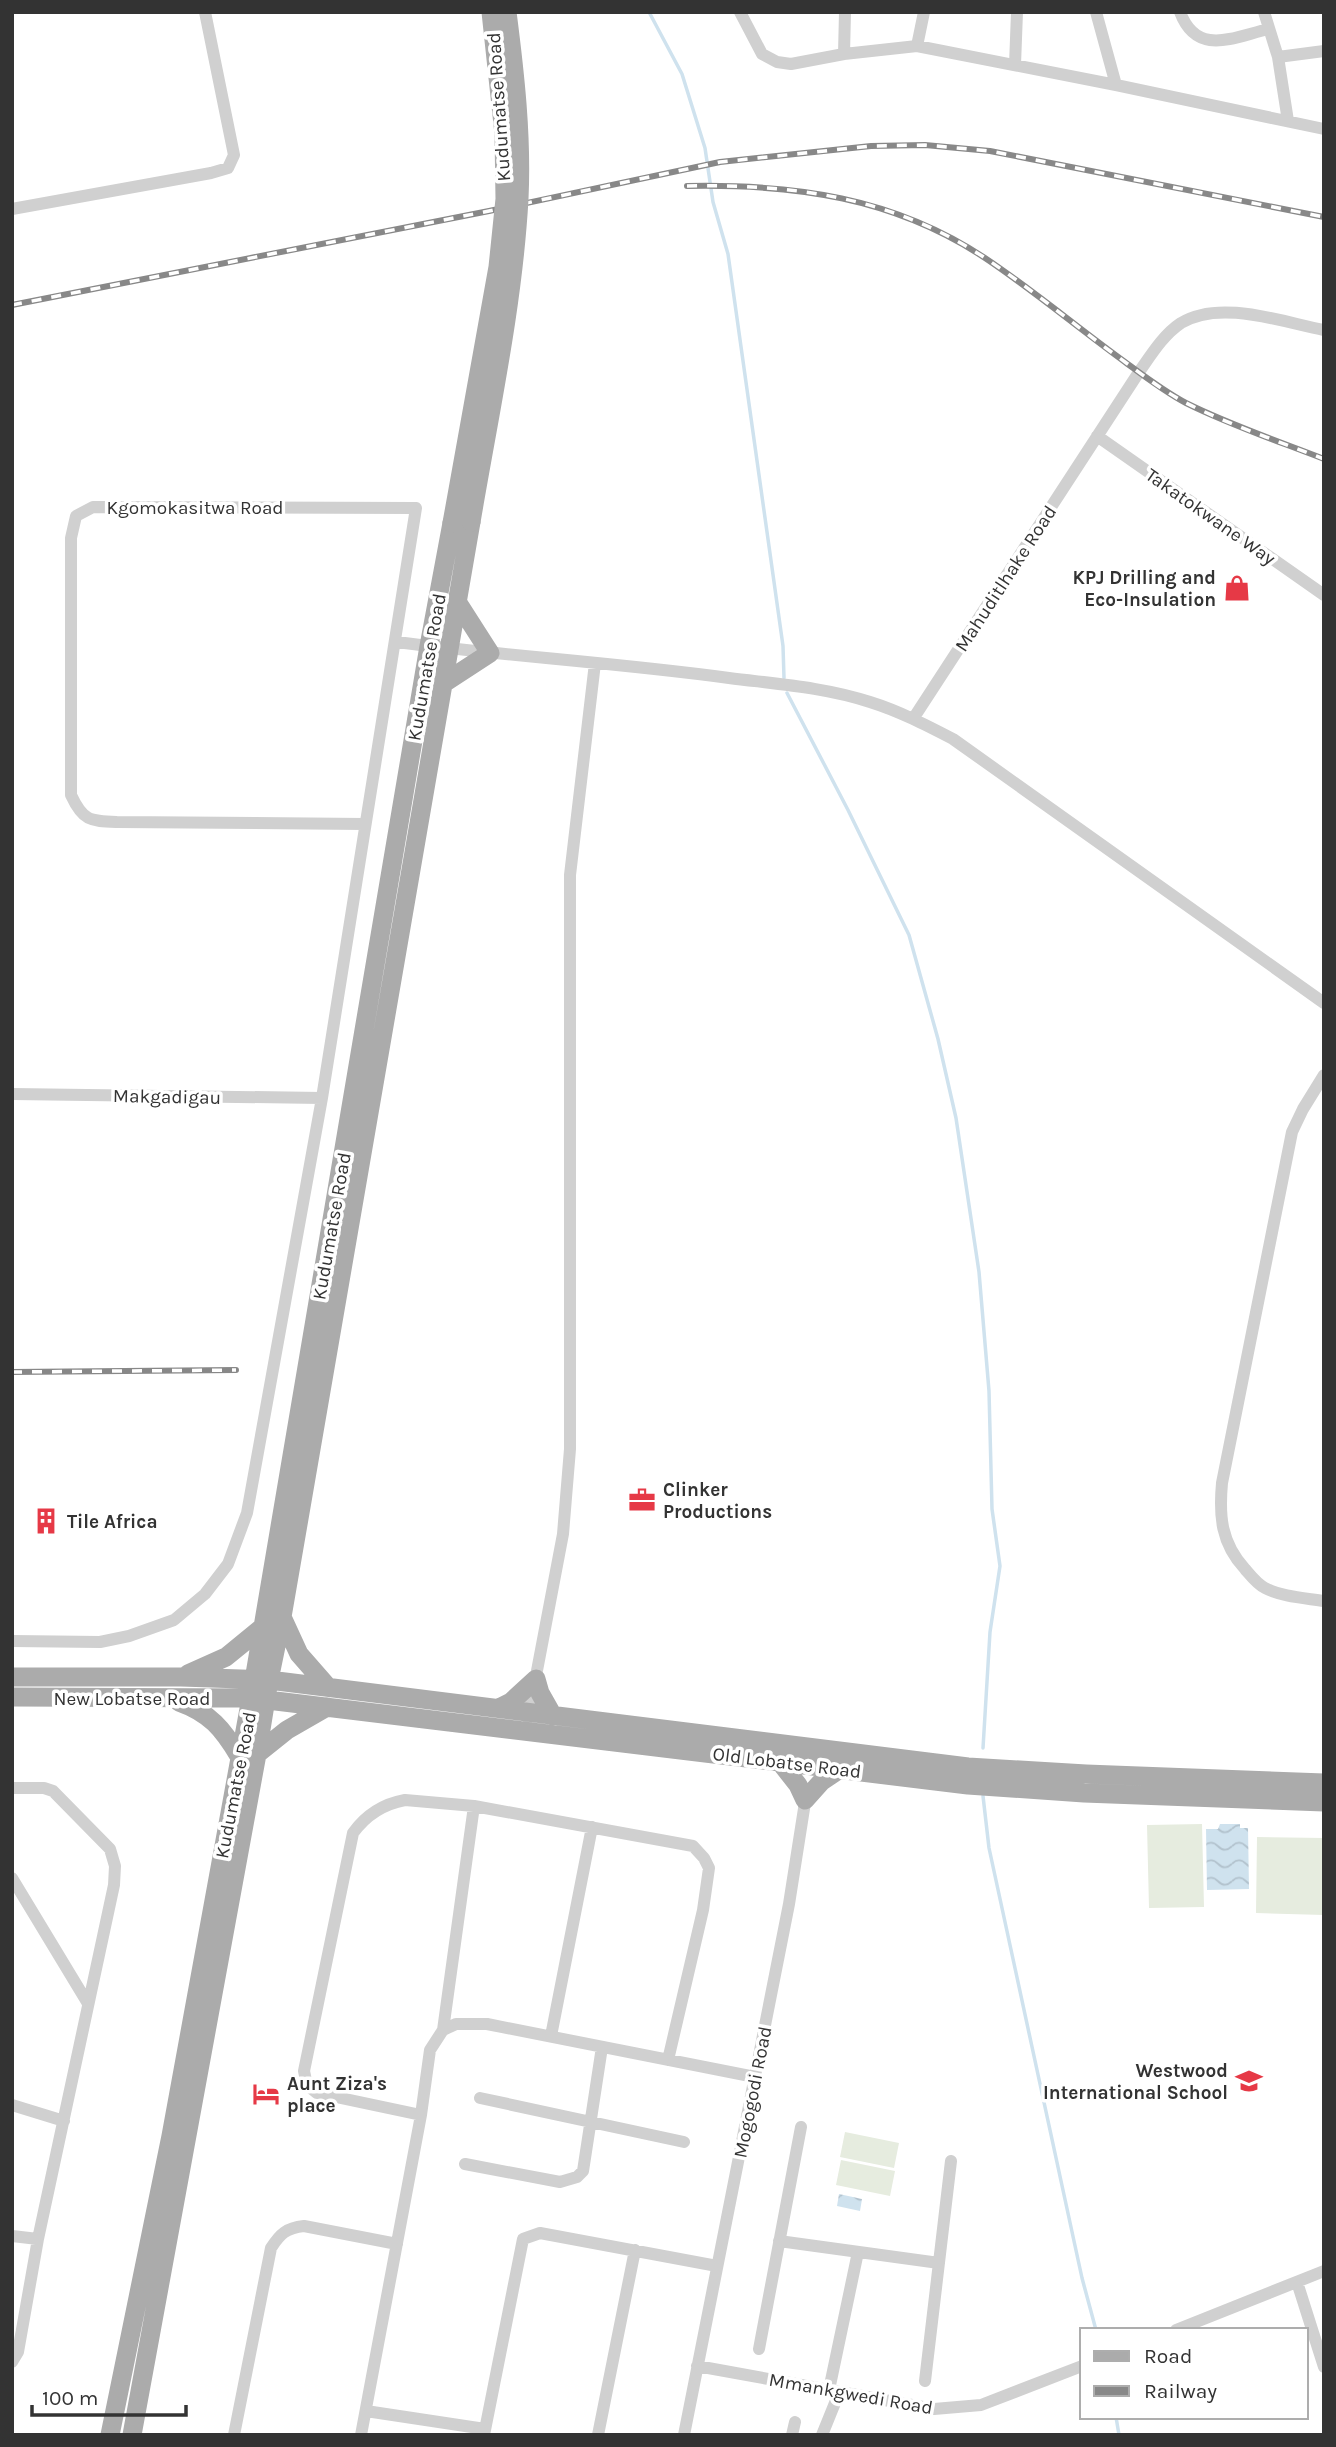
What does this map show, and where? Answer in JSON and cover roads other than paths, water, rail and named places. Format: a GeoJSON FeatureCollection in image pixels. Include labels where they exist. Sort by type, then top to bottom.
{"type":"FeatureCollection","features":[{"type":"Feature","properties":{"kind":"main road","name":"Kudumatse Road"},"geometry":{"type":"LineString","coordinates":[[260,1689],[282,1617],[458,603],[462,522],[498,267],[505,198],[504,134],[491,12]]}},
{"type":"Feature","properties":{"kind":"main road","name":"Kudumatse Road"},"geometry":{"type":"LineString","coordinates":[[132,2435],[260,1689],[264,1626],[429,646],[462,522],[513,268],[519,197],[519,133],[507,12]]}},
{"type":"Feature","properties":{"kind":"main road"},"geometry":{"type":"LineString","coordinates":[[444,683],[490,653],[458,603]]}},
{"type":"Feature","properties":{"kind":"main road"},"geometry":{"type":"LineString","coordinates":[[282,1617],[299,1654],[327,1686]]}},
{"type":"Feature","properties":{"kind":"main road"},"geometry":{"type":"LineString","coordinates":[[181,1677],[226,1657],[264,1626]]}},
{"type":"Feature","properties":{"kind":"main road"},"geometry":{"type":"LineString","coordinates":[[12,1677],[181,1677],[260,1689],[327,1686],[499,1709],[528,1721],[553,1716],[818,1758]]}},
{"type":"Feature","properties":{"kind":"main road"},"geometry":{"type":"LineString","coordinates":[[499,1709],[511,1702],[536,1679],[540,1693],[553,1716]]}},
{"type":"Feature","properties":{"kind":"main road","name":"New Lobatse Road"},"geometry":{"type":"LineString","coordinates":[[12,1697],[167,1698],[260,1689]]}},
{"type":"Feature","properties":{"kind":"main road","name":"Old Lobatse Road"},"geometry":{"type":"LineString","coordinates":[[260,1689],[327,1707],[528,1721],[780,1762],[818,1758],[1100,1775],[1324,1783]]}},
{"type":"Feature","properties":{"kind":"main road"},"geometry":{"type":"LineString","coordinates":[[167,1698],[193,1707],[214,1720],[248,1755],[327,1707]]}},
{"type":"Feature","properties":{"kind":"main road","name":"Kudumatse Road"},"geometry":{"type":"LineString","coordinates":[[108,2432],[248,1755]]}},
{"type":"Feature","properties":{"kind":"main road","name":"Old Lobatse Road"},"geometry":{"type":"LineString","coordinates":[[818,1758],[840,1769],[968,1785],[1084,1793],[1324,1802]]}},
{"type":"Feature","properties":{"kind":"main road"},"geometry":{"type":"LineString","coordinates":[[780,1762],[798,1785],[804,1800],[822,1781],[840,1769]]}},
{"type":"Feature","properties":{"kind":"street"},"geometry":{"type":"LineString","coordinates":[[12,209],[211,173],[228,167],[234,155],[205,12]]}},
{"type":"Feature","properties":{"kind":"street"},"geometry":{"type":"LineString","coordinates":[[740,12],[762,54],[777,62],[791,64],[844,54],[917,46],[1324,129]]}},
{"type":"Feature","properties":{"kind":"street"},"geometry":{"type":"LineString","coordinates":[[844,54],[845,12]]}},
{"type":"Feature","properties":{"kind":"street"},"geometry":{"type":"LineString","coordinates":[[917,46],[924,12]]}},
{"type":"Feature","properties":{"kind":"street"},"geometry":{"type":"LineString","coordinates":[[1015,65],[1017,12]]}},
{"type":"Feature","properties":{"kind":"street"},"geometry":{"type":"LineString","coordinates":[[1096,12],[1116,85]]}},
{"type":"Feature","properties":{"kind":"street"},"geometry":{"type":"LineString","coordinates":[[1180,12],[1190,31],[1206,41],[1269,29]]}},
{"type":"Feature","properties":{"kind":"street"},"geometry":{"type":"LineString","coordinates":[[1264,12],[1278,57],[1288,121]]}},
{"type":"Feature","properties":{"kind":"street"},"geometry":{"type":"LineString","coordinates":[[1278,57],[1324,51]]}},
{"type":"Feature","properties":{"kind":"street","name":"Mahuditlhake Road"},"geometry":{"type":"LineString","coordinates":[[914,719],[1139,372],[1166,335],[1200,314],[1220,311],[1324,330]]}},
{"type":"Feature","properties":{"kind":"street","name":"Takatokwane Way"},"geometry":{"type":"LineString","coordinates":[[1097,436],[1324,596]]}},
{"type":"Feature","properties":{"kind":"street","name":"Kgomokasitwa Road"},"geometry":{"type":"LineString","coordinates":[[93,507],[416,508],[396,642],[365,824],[117,822],[92,821],[79,813],[71,795],[71,538],[76,516],[93,507]]}},
{"type":"Feature","properties":{"kind":"street"},"geometry":{"type":"LineString","coordinates":[[396,642],[656,668],[791,685],[870,702],[914,719],[953,739],[1324,1003]]}},
{"type":"Feature","properties":{"kind":"street"},"geometry":{"type":"LineString","coordinates":[[528,1721],[563,1534],[570,1449],[569,875],[595,663]]}},
{"type":"Feature","properties":{"kind":"street"},"geometry":{"type":"LineString","coordinates":[[12,1641],[100,1642],[129,1636],[174,1620],[205,1594],[228,1563],[247,1513],[322,1098],[365,824]]}},
{"type":"Feature","properties":{"kind":"street"},"geometry":{"type":"LineString","coordinates":[[1324,1075],[1303,1108],[1292,1132],[1222,1483],[1220,1513],[1224,1539],[1236,1559],[1262,1587],[1324,1601]]}},
{"type":"Feature","properties":{"kind":"street","name":"Makgadigau"},"geometry":{"type":"LineString","coordinates":[[12,1094],[322,1098]]}},
{"type":"Feature","properties":{"kind":"street","name":"Mogogodi Road"},"geometry":{"type":"LineString","coordinates":[[684,2435],[789,1905],[804,1800],[818,1758]]}},
{"type":"Feature","properties":{"kind":"street"},"geometry":{"type":"LineString","coordinates":[[12,1788],[44,1788],[59,1796],[110,1849],[116,1866],[38,2239],[19,2351],[12,2362]]}},
{"type":"Feature","properties":{"kind":"street"},"geometry":{"type":"LineString","coordinates":[[421,2115],[317,2093],[307,2085],[304,2071],[353,1833],[362,1821],[395,1802],[405,1800],[474,1806],[693,1846],[709,1868],[703,1910],[668,2060]]}},
{"type":"Feature","properties":{"kind":"street"},"geometry":{"type":"LineString","coordinates":[[361,2435],[421,2115],[430,2050],[443,2030],[474,1806]]}},
{"type":"Feature","properties":{"kind":"street"},"geometry":{"type":"LineString","coordinates":[[551,2036],[592,1827]]}},
{"type":"Feature","properties":{"kind":"street"},"geometry":{"type":"LineString","coordinates":[[12,1878],[87,2002]]}},
{"type":"Feature","properties":{"kind":"street"},"geometry":{"type":"LineString","coordinates":[[443,2030],[456,2024],[477,2024],[755,2077]]}},
{"type":"Feature","properties":{"kind":"street"},"geometry":{"type":"LineString","coordinates":[[465,2164],[560,2182],[577,2177],[583,2171],[602,2047]]}},
{"type":"Feature","properties":{"kind":"street"},"geometry":{"type":"LineString","coordinates":[[480,2098],[684,2142]]}},
{"type":"Feature","properties":{"kind":"street"},"geometry":{"type":"LineString","coordinates":[[12,2105],[64,2121]]}},
{"type":"Feature","properties":{"kind":"street"},"geometry":{"type":"LineString","coordinates":[[759,2349],[801,2127]]}},
{"type":"Feature","properties":{"kind":"street"},"geometry":{"type":"LineString","coordinates":[[925,2381],[951,2161]]}},
{"type":"Feature","properties":{"kind":"street"},"geometry":{"type":"LineString","coordinates":[[234,2435],[271,2248],[280,2234],[291,2228],[304,2226],[397,2244]]}},
{"type":"Feature","properties":{"kind":"street"},"geometry":{"type":"LineString","coordinates":[[366,2411],[484,2432],[523,2239],[540,2233],[717,2266]]}},
{"type":"Feature","properties":{"kind":"street"},"geometry":{"type":"LineString","coordinates":[[12,2236],[38,2239]]}},
{"type":"Feature","properties":{"kind":"street"},"geometry":{"type":"LineString","coordinates":[[779,2241],[939,2263]]}},
{"type":"Feature","properties":{"kind":"street"},"geometry":{"type":"LineString","coordinates":[[598,2435],[635,2250]]}},
{"type":"Feature","properties":{"kind":"street"},"geometry":{"type":"LineString","coordinates":[[822,2435],[834,2391],[858,2252]]}},
{"type":"Feature","properties":{"kind":"street"},"geometry":{"type":"LineString","coordinates":[[1181,2328],[1324,2271]]}},
{"type":"Feature","properties":{"kind":"street"},"geometry":{"type":"LineString","coordinates":[[1297,2282],[1323,2362]]}},
{"type":"Feature","properties":{"kind":"street","name":"Mmankgwedi Road"},"geometry":{"type":"LineString","coordinates":[[697,2366],[934,2409],[981,2405],[1080,2367]]}},
{"type":"Feature","properties":{"kind":"water"},"geometry":{"type":"Polygon","coordinates":[[[1220,1824],[1240,1824],[1240,1828],[1248,1828],[1249,1889],[1207,1890],[1206,1829],[1218,1829],[1220,1824]]]}},
{"type":"Feature","properties":{"kind":"water"},"geometry":{"type":"Polygon","coordinates":[[[839,2194],[862,2199],[860,2211],[837,2206],[839,2194]]]}},
{"type":"Feature","properties":{"kind":"waterway"},"geometry":{"type":"LineString","coordinates":[[649,12],[682,74],[705,148],[713,202],[728,254],[783,646],[784,678]]}},
{"type":"Feature","properties":{"kind":"waterway"},"geometry":{"type":"LineString","coordinates":[[787,693],[909,935],[938,1039],[956,1118],[979,1272],[989,1391],[992,1509],[1000,1566],[990,1632],[983,1748]]}},
{"type":"Feature","properties":{"kind":"waterway"},"geometry":{"type":"LineString","coordinates":[[983,1796],[989,1848],[1082,2278],[1095,2328]]}},
{"type":"Feature","properties":{"kind":"waterway"},"geometry":{"type":"LineString","coordinates":[[1116,2419],[1119,2435]]}},
{"type":"Feature","properties":{"kind":"railway"},"geometry":{"type":"LineString","coordinates":[[12,305],[489,211],[720,162],[871,146],[925,145],[990,151],[1324,217]]}},
{"type":"Feature","properties":{"kind":"railway"},"geometry":{"type":"LineString","coordinates":[[687,186],[804,192],[842,198],[915,221],[950,237],[985,258],[1178,399],[1237,426],[1324,459]]}},
{"type":"Feature","properties":{"kind":"railway"},"geometry":{"type":"LineString","coordinates":[[12,1372],[236,1370]]}},
{"type":"Feature","properties":{"kind":"place","name":"KPJ Drilling and Eco-Insulation"},"geometry":{"type":"Point","coordinates":[1237,588]}},
{"type":"Feature","properties":{"kind":"place","name":"Clinker Productions"},"geometry":{"type":"Point","coordinates":[642,1500]}},
{"type":"Feature","properties":{"kind":"place","name":"Tile Africa"},"geometry":{"type":"Point","coordinates":[46,1521]}},
{"type":"Feature","properties":{"kind":"place","name":"Westwood International School"},"geometry":{"type":"Point","coordinates":[1249,2081]}},
{"type":"Feature","properties":{"kind":"place","name":"Aunt Ziza's place"},"geometry":{"type":"Point","coordinates":[266,2094]}}]}
